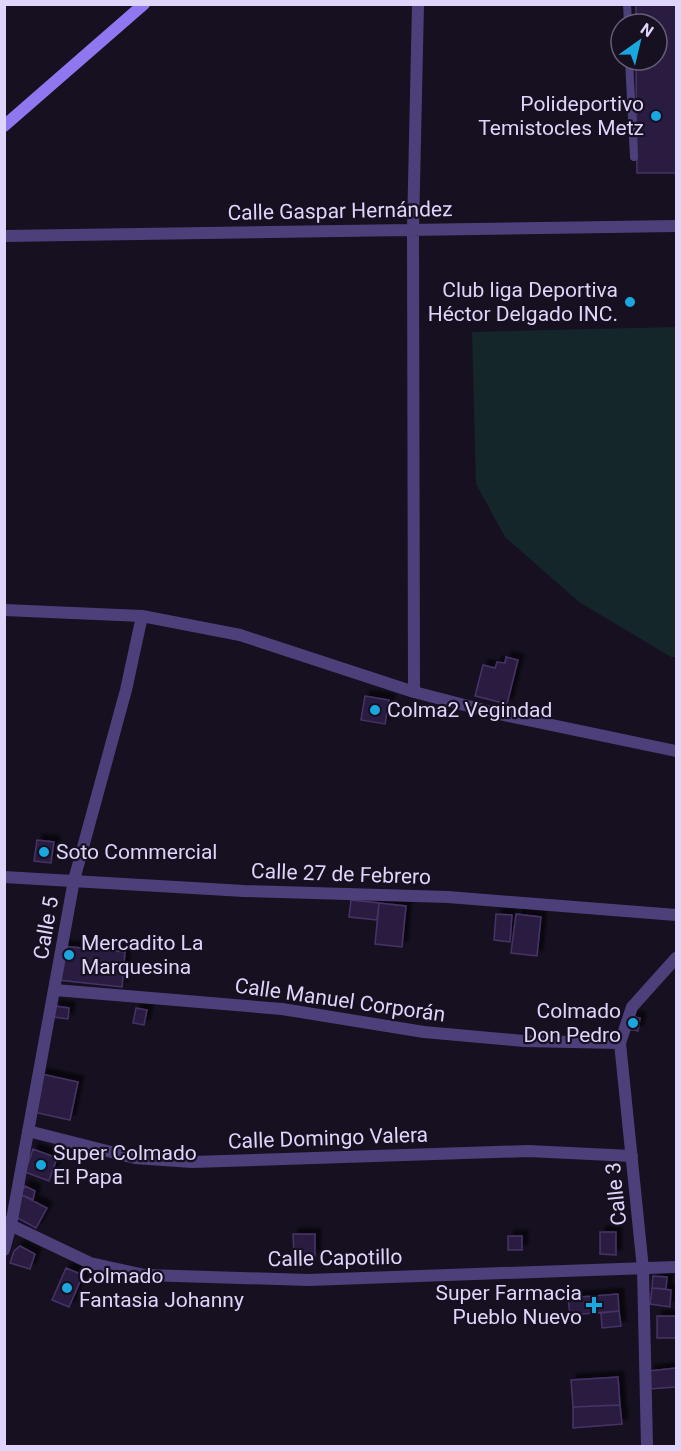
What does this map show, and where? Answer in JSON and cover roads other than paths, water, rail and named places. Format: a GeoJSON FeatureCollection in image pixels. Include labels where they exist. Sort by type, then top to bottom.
{"type":"FeatureCollection","features":[{"type":"Feature","properties":{"kind":"street"},"geometry":{"type":"LineString","coordinates":[[4,126],[144,4]]}},
{"type":"Feature","properties":{"kind":"street"},"geometry":{"type":"LineString","coordinates":[[414,693],[413,229],[418,4]]}},
{"type":"Feature","properties":{"kind":"street","name":"Calle Gaspar Hernández"},"geometry":{"type":"LineString","coordinates":[[4,236],[676,226]]}},
{"type":"Feature","properties":{"kind":"street"},"geometry":{"type":"LineString","coordinates":[[4,610],[142,616],[240,634],[414,693],[499,714],[676,751]]}},
{"type":"Feature","properties":{"kind":"street","name":"Calle 5"},"geometry":{"type":"LineString","coordinates":[[4,1250],[74,880],[126,690],[142,616]]}},
{"type":"Feature","properties":{"kind":"street","name":"Calle 27 de Febrero"},"geometry":{"type":"LineString","coordinates":[[4,876],[244,891],[448,897],[676,915]]}},
{"type":"Feature","properties":{"kind":"street","name":"Calle 3"},"geometry":{"type":"LineString","coordinates":[[647,1446],[643,1269],[620,1043],[632,1007],[676,958]]}},
{"type":"Feature","properties":{"kind":"street","name":"Calle Manuel Corporán"},"geometry":{"type":"LineString","coordinates":[[55,990],[282,1009],[435,1033],[524,1041],[620,1043]]}},
{"type":"Feature","properties":{"kind":"street","name":"Calle Domingo Valera"},"geometry":{"type":"LineString","coordinates":[[28,1131],[135,1158],[192,1162],[528,1151],[632,1156]]}},
{"type":"Feature","properties":{"kind":"street","name":"Calle Capotillo"},"geometry":{"type":"LineString","coordinates":[[8,1223],[90,1263],[144,1275],[308,1280],[676,1268]]}},
{"type":"Feature","properties":{"kind":"lane"},"geometry":{"type":"LineString","coordinates":[[630,72],[634,157]]}},
{"type":"Feature","properties":{"kind":"place","name":"Polideportivo Temistocles Metz"},"geometry":{"type":"Point","coordinates":[656,116]}},
{"type":"Feature","properties":{"kind":"place","name":"Club liga Deportiva Héctor Delgado INC."},"geometry":{"type":"Point","coordinates":[630,302]}},
{"type":"Feature","properties":{"kind":"place","name":"Colma2 Vegindad"},"geometry":{"type":"Point","coordinates":[375,710]}},
{"type":"Feature","properties":{"kind":"place","name":"Soto Commercial"},"geometry":{"type":"Point","coordinates":[44,852]}},
{"type":"Feature","properties":{"kind":"place","name":"Mercadito La Marquesina"},"geometry":{"type":"Point","coordinates":[69,955]}},
{"type":"Feature","properties":{"kind":"place","name":"Colmado Don Pedro"},"geometry":{"type":"Point","coordinates":[633,1023]}},
{"type":"Feature","properties":{"kind":"place","name":"Super Colmado El Papa"},"geometry":{"type":"Point","coordinates":[41,1165]}},
{"type":"Feature","properties":{"kind":"place","name":"Colmado Fantasia Johanny"},"geometry":{"type":"Point","coordinates":[67,1288]}},
{"type":"Feature","properties":{"kind":"place","name":"Super Farmacia Pueblo Nuevo"},"geometry":{"type":"Point","coordinates":[594,1305]}}]}
